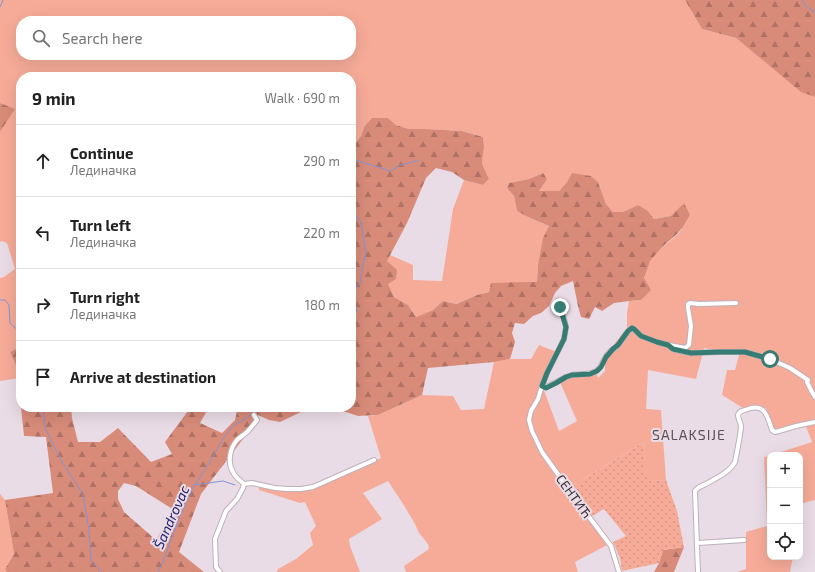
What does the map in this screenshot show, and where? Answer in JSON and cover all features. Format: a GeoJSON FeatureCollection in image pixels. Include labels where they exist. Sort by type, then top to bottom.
{"type":"FeatureCollection","features":[{"type":"Feature","properties":{"kind":"street"},"geometry":{"type":"LineString","coordinates":[[558,301],[566,327],[564,339],[542,386],[546,388],[566,377],[572,375],[590,374],[597,371],[601,367],[606,357],[632,328],[641,336],[657,342],[685,348],[689,345],[691,326],[688,304],[736,303]]}},
{"type":"Feature","properties":{"kind":"street"},"geometry":{"type":"LineString","coordinates":[[668,345],[673,349],[691,353],[745,352],[770,359],[790,368],[808,380],[807,382],[809,387],[815,397]]}},
{"type":"Feature","properties":{"kind":"street","name":"СЕНТИЋ"},"geometry":{"type":"LineString","coordinates":[[542,386],[538,399],[531,411],[529,420],[532,432],[542,452],[611,546],[618,572]]}},
{"type":"Feature","properties":{"kind":"street"},"geometry":{"type":"LineString","coordinates":[[698,572],[695,491],[699,486],[704,485],[733,466],[741,430],[741,424],[738,417],[739,413],[750,408],[761,408],[766,413],[772,430],[775,432],[815,422]]}},
{"type":"Feature","properties":{"kind":"street"},"geometry":{"type":"LineString","coordinates":[[244,484],[232,471],[230,460],[232,447],[238,438],[246,434],[257,420],[254,415]]}},
{"type":"Feature","properties":{"kind":"street"},"geometry":{"type":"LineString","coordinates":[[244,484],[252,483],[287,489],[313,487],[374,460]]}},
{"type":"Feature","properties":{"kind":"street"},"geometry":{"type":"LineString","coordinates":[[220,572],[216,567],[215,538],[226,512],[237,499],[244,484]]}},
{"type":"Feature","properties":{"kind":"street"},"geometry":{"type":"LineString","coordinates":[[698,543],[744,540]]}},
{"type":"Feature","properties":{"kind":"shaded area"},"geometry":{"type":"Polygon","coordinates":[[[0,0],[685,0],[702,29],[736,38],[801,91],[815,97],[815,500],[803,503],[803,452],[781,452],[812,442],[805,424],[774,431],[766,408],[743,408],[722,395],[727,370],[735,370],[739,355],[704,348],[696,379],[648,370],[646,409],[661,410],[666,480],[653,481],[643,469],[646,459],[644,442],[567,489],[587,519],[609,544],[575,562],[578,572],[406,572],[404,566],[429,549],[428,544],[419,533],[414,522],[388,481],[363,493],[382,519],[349,539],[350,546],[360,572],[277,572],[278,569],[296,559],[313,545],[310,533],[316,526],[305,502],[300,503],[259,490],[258,486],[297,490],[302,486],[316,486],[381,458],[368,416],[378,415],[422,395],[453,396],[461,410],[484,409],[494,362],[510,359],[531,359],[539,345],[557,352],[544,375],[542,385],[559,431],[577,421],[559,380],[596,371],[598,378],[605,371],[605,363],[615,343],[627,328],[629,301],[641,300],[645,274],[650,260],[660,249],[678,234],[690,215],[654,219],[647,210],[638,205],[623,212],[613,212],[606,204],[598,182],[591,176],[572,174],[559,191],[538,191],[543,173],[529,179],[509,183],[507,188],[514,196],[517,211],[549,226],[538,265],[537,283],[524,282],[477,295],[455,304],[443,301],[433,310],[416,317],[408,305],[394,297],[387,284],[387,261],[390,255],[413,265],[413,280],[442,281],[453,209],[464,180],[483,185],[489,179],[482,163],[484,147],[483,137],[462,131],[409,129],[396,125],[388,118],[364,127],[361,136],[356,142],[356,72],[16,72],[16,349],[10,352],[16,366],[16,378],[0,381],[0,278],[4,277],[15,269],[7,243],[2,241],[0,242],[0,132],[14,109],[0,103],[0,0]]]}},
{"type":"Feature","properties":{"kind":"shaded area"},"geometry":{"type":"Polygon","coordinates":[[[644,442],[646,459],[644,469],[653,481],[666,480],[677,511],[684,547],[663,550],[659,563],[622,571],[620,558],[613,542],[626,536],[604,509],[587,519],[567,489],[644,442]]]}},
{"type":"Feature","properties":{"kind":"shaded area"},"geometry":{"type":"Polygon","coordinates":[[[767,456],[767,526],[764,457],[767,456]]]}},
{"type":"Feature","properties":{"kind":"shaded area"},"geometry":{"type":"Polygon","coordinates":[[[0,494],[5,500],[14,554],[5,569],[7,572],[0,572],[0,494]]]}},
{"type":"Feature","properties":{"kind":"shaded area"},"geometry":{"type":"Polygon","coordinates":[[[767,526],[767,560],[792,560],[790,572],[737,572],[746,569],[746,532],[767,526]]]}},
{"type":"Feature","properties":{"kind":"green space"},"geometry":{"type":"Polygon","coordinates":[[[685,0],[815,0],[815,97],[801,92],[736,38],[702,29],[685,0]]]}},
{"type":"Feature","properties":{"kind":"green space"},"geometry":{"type":"Polygon","coordinates":[[[0,103],[15,109],[0,132],[0,103]]]}},
{"type":"Feature","properties":{"kind":"green space"},"geometry":{"type":"Polygon","coordinates":[[[372,118],[388,118],[396,125],[409,129],[462,131],[483,137],[484,147],[482,163],[489,179],[483,185],[464,180],[452,172],[436,168],[426,178],[407,223],[387,261],[397,270],[396,279],[388,284],[394,297],[408,305],[416,317],[433,310],[443,301],[456,304],[477,295],[489,292],[491,283],[537,282],[538,265],[543,238],[549,226],[517,211],[514,196],[507,188],[509,183],[529,179],[543,173],[547,179],[539,191],[559,191],[567,182],[572,173],[591,176],[598,182],[606,204],[613,212],[623,212],[638,205],[647,210],[654,219],[671,216],[684,203],[690,215],[677,234],[662,247],[650,261],[644,278],[651,290],[641,300],[614,303],[602,311],[595,307],[589,319],[581,317],[573,281],[561,286],[555,293],[549,306],[541,313],[533,316],[524,324],[515,323],[512,333],[515,342],[510,359],[494,362],[428,368],[422,395],[378,415],[358,416],[346,412],[356,412],[356,142],[361,136],[364,127],[372,118]]]}},
{"type":"Feature","properties":{"kind":"green space"},"geometry":{"type":"Polygon","coordinates":[[[16,349],[16,366],[10,352],[16,349]]]}},
{"type":"Feature","properties":{"kind":"green space"},"geometry":{"type":"Polygon","coordinates":[[[22,412],[71,412],[78,442],[100,442],[118,428],[151,462],[172,454],[165,442],[187,412],[206,412],[200,423],[222,433],[235,420],[237,412],[301,412],[280,422],[269,420],[258,415],[257,423],[246,435],[201,494],[179,552],[204,572],[7,572],[5,569],[14,554],[5,500],[53,493],[46,437],[24,436],[22,412]],[[124,483],[118,491],[118,499],[124,512],[156,540],[174,510],[136,486],[124,483]]]}},
{"type":"Feature","properties":{"kind":"green space"},"geometry":{"type":"Polygon","coordinates":[[[684,547],[674,572],[654,572],[659,563],[663,550],[684,547]]]}},
{"type":"Feature","properties":{"kind":"waterway"},"geometry":{"type":"LineString","coordinates":[[0,7],[3,0]]}},
{"type":"Feature","properties":{"kind":"waterway"},"geometry":{"type":"LineString","coordinates":[[802,0],[806,6],[815,12]]}},
{"type":"Feature","properties":{"kind":"waterway"},"geometry":{"type":"LineString","coordinates":[[356,160],[391,171],[398,166],[419,160]]}},
{"type":"Feature","properties":{"kind":"waterway"},"geometry":{"type":"LineString","coordinates":[[356,216],[361,222],[366,253],[360,283],[356,288]]}},
{"type":"Feature","properties":{"kind":"waterway"},"geometry":{"type":"LineString","coordinates":[[0,300],[5,300],[9,305],[10,323],[16,328]]}},
{"type":"Feature","properties":{"kind":"waterway"},"geometry":{"type":"LineString","coordinates":[[43,412],[45,428],[62,462],[83,494],[89,530],[91,561],[102,572]]}},
{"type":"Feature","properties":{"kind":"waterway"},"geometry":{"type":"LineString","coordinates":[[195,485],[225,436],[234,425],[247,418],[252,412]]}},
{"type":"Feature","properties":{"kind":"waterway","name":"Šandrovac"},"geometry":{"type":"LineString","coordinates":[[158,572],[194,485],[223,481],[235,485]]}},
{"type":"Feature","properties":{"kind":"district","name":"SALAKSIJE"},"geometry":{"type":"Point","coordinates":[689,434]}},
{"type":"Feature","properties":{"kind":"route"},"geometry":{"type":"LineString","coordinates":[[560,307],[566,327],[564,339],[542,386],[546,388],[572,375],[590,374],[597,371],[601,367],[606,357],[613,349],[616,348],[628,331],[632,328],[641,336],[668,345],[673,349],[691,353],[745,352],[770,359]]}}]}
